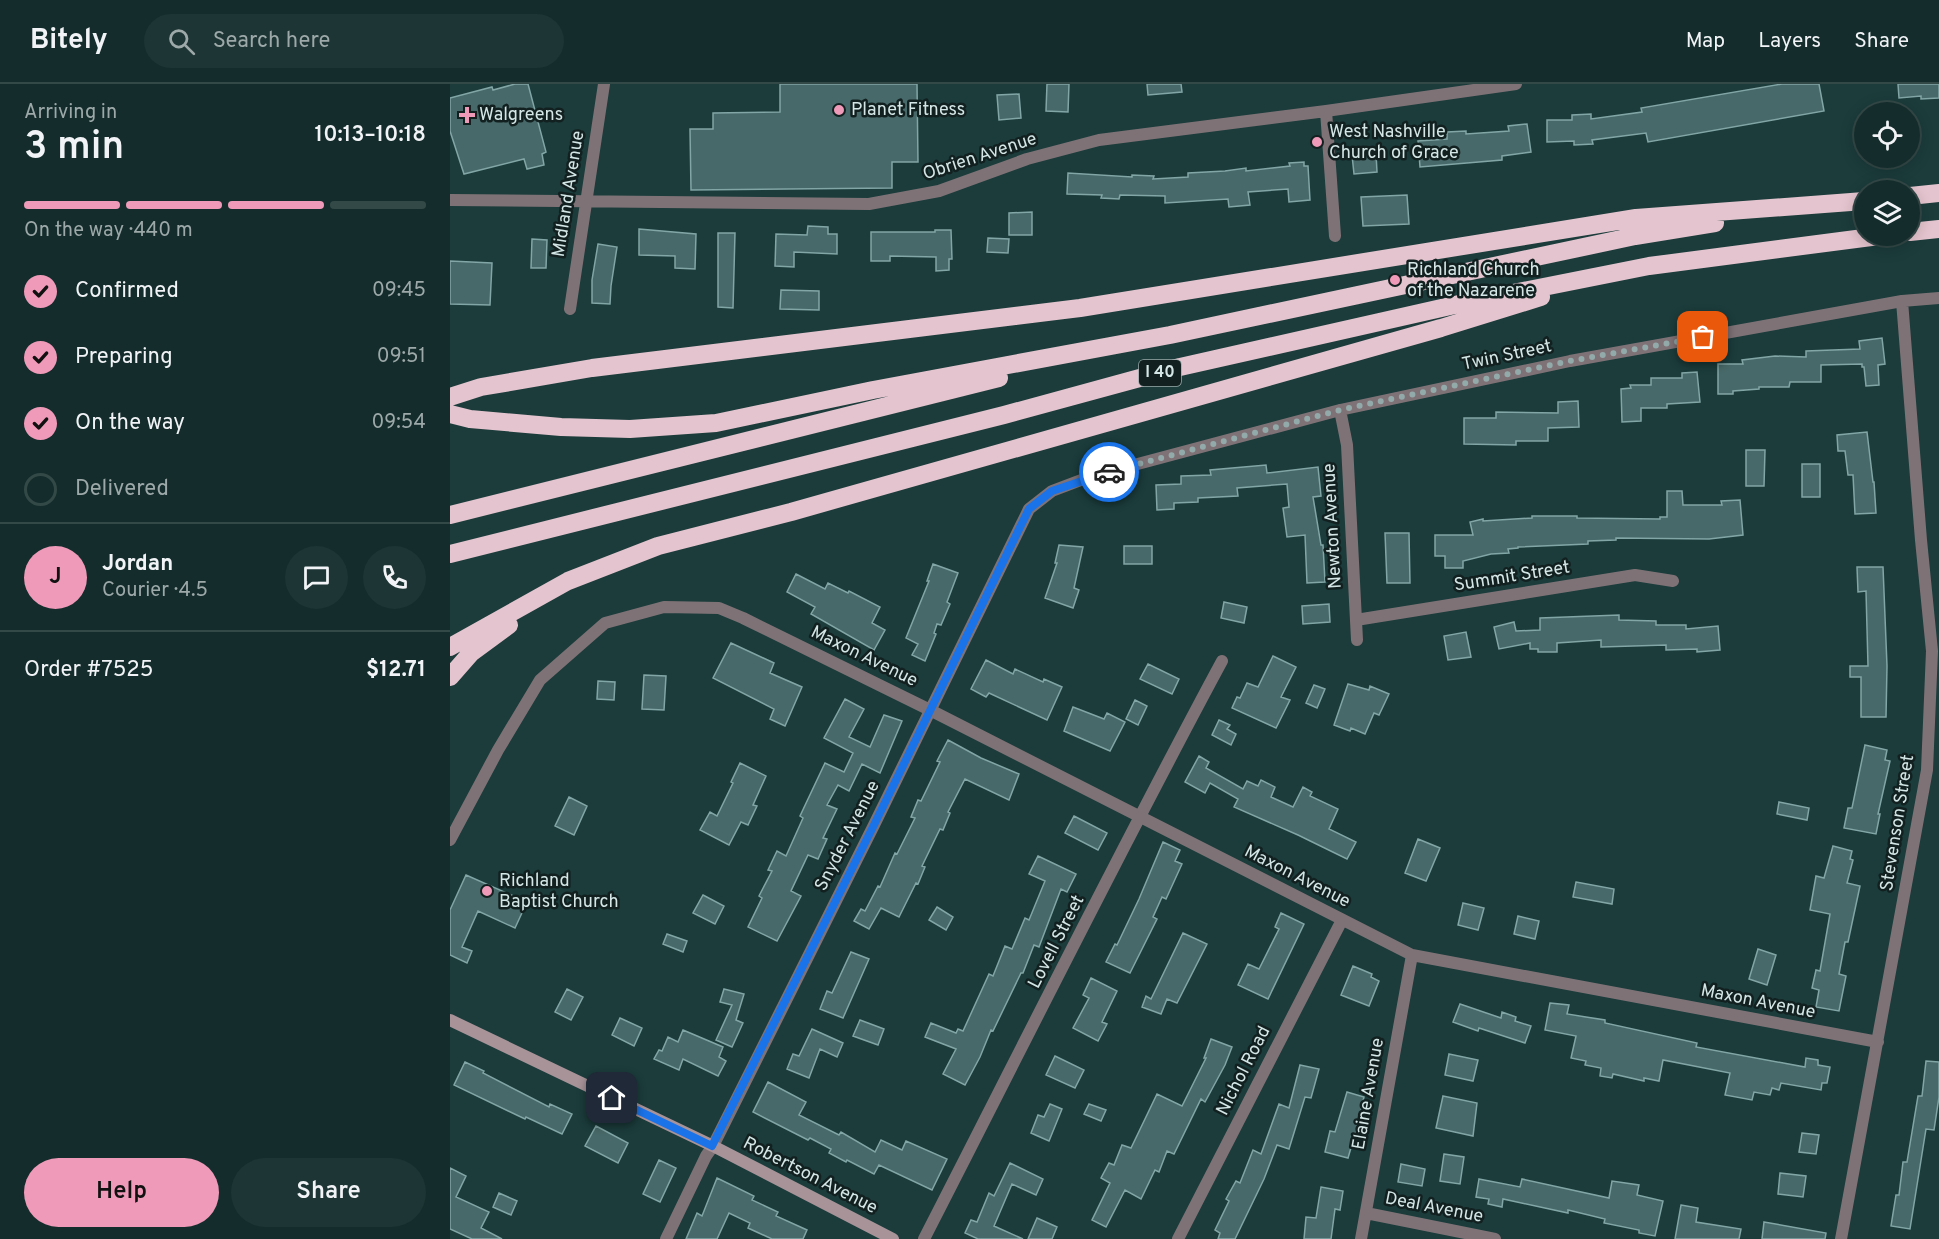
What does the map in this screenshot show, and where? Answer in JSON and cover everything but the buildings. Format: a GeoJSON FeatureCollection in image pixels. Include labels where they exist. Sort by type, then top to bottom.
{"type":"FeatureCollection","features":[{"type":"Feature","properties":{"kind":"highway"},"geometry":{"type":"LineString","coordinates":[[1920,195],[1939,193]]}},
{"type":"Feature","properties":{"kind":"highway","name":"I 40"},"geometry":{"type":"LineString","coordinates":[[450,515],[1170,335],[1635,236],[1854,202]]}},
{"type":"Feature","properties":{"kind":"highway"},"geometry":{"type":"LineString","coordinates":[[450,397],[481,387],[592,368],[1080,308],[1636,219],[1842,203]]}},
{"type":"Feature","properties":{"kind":"highway"},"geometry":{"type":"LineString","coordinates":[[1920,231],[1939,229]]}},
{"type":"Feature","properties":{"kind":"highway","name":"I 40"},"geometry":{"type":"LineString","coordinates":[[450,554],[1004,415],[1180,367],[1468,302],[1649,266],[1854,239]]}},
{"type":"Feature","properties":{"kind":"highway"},"geometry":{"type":"LineString","coordinates":[[450,647],[568,581],[658,546],[802,509],[1442,328],[1616,272]]}},
{"type":"Feature","properties":{"kind":"highway"},"geometry":{"type":"LineString","coordinates":[[450,414],[482,420],[607,429],[716,423],[873,390],[1170,335]]}},
{"type":"Feature","properties":{"kind":"highway"},"geometry":{"type":"LineString","coordinates":[[450,677],[471,653],[568,581]]}},
{"type":"Feature","properties":{"kind":"street","name":"Midland Avenue"},"geometry":{"type":"LineString","coordinates":[[570,309],[604,84]]}},
{"type":"Feature","properties":{"kind":"street","name":"Obrien Avenue"},"geometry":{"type":"LineString","coordinates":[[450,200],[869,204],[939,191],[1027,159],[1099,140],[1516,84]]}},
{"type":"Feature","properties":{"kind":"street"},"geometry":{"type":"LineString","coordinates":[[1326,111],[1335,236]]}},
{"type":"Feature","properties":{"kind":"street","name":"Twin Street"},"geometry":{"type":"LineString","coordinates":[[1089,477],[1340,410],[1570,361],[1902,301],[1939,298]]}},
{"type":"Feature","properties":{"kind":"street","name":"Stevenson Street"},"geometry":{"type":"LineString","coordinates":[[1841,1239],[1927,770],[1932,651],[1902,301]]}},
{"type":"Feature","properties":{"kind":"street","name":"Newton Avenue"},"geometry":{"type":"LineString","coordinates":[[1340,410],[1347,445],[1357,640]]}},
{"type":"Feature","properties":{"kind":"street","name":"Snyder Avenue"},"geometry":{"type":"LineString","coordinates":[[666,1239],[1029,509],[1052,491],[1089,477]]}},
{"type":"Feature","properties":{"kind":"street","name":"Summit Street"},"geometry":{"type":"LineString","coordinates":[[1356,620],[1635,575],[1673,581]]}},
{"type":"Feature","properties":{"kind":"street","name":"Maxon Avenue"},"geometry":{"type":"LineString","coordinates":[[450,840],[498,750],[540,680],[605,623],[664,607],[719,608],[930,710],[1412,955],[1878,1042]]}},
{"type":"Feature","properties":{"kind":"street","name":"Lovell Street"},"geometry":{"type":"LineString","coordinates":[[924,1239],[1089,918],[1138,817],[1222,661]]}},
{"type":"Feature","properties":{"kind":"street","name":"Nichol Road"},"geometry":{"type":"LineString","coordinates":[[1178,1239],[1342,920]]}},
{"type":"Feature","properties":{"kind":"street","name":"Elaine Avenue"},"geometry":{"type":"LineString","coordinates":[[1361,1239],[1412,955]]}},
{"type":"Feature","properties":{"kind":"street","name":"Robertson Avenue"},"geometry":{"type":"LineString","coordinates":[[450,1020],[712,1146],[893,1239]]}},
{"type":"Feature","properties":{"kind":"street","name":"Deal Avenue"},"geometry":{"type":"LineString","coordinates":[[1366,1213],[1495,1239]]}},
{"type":"Feature","properties":{"kind":"way so far"},"geometry":{"type":"LineString","coordinates":[[1109,472],[1340,410],[1570,361],[1703,337]]}},
{"type":"Feature","properties":{"kind":"place","name":"Planet Fitness"},"geometry":{"type":"Point","coordinates":[839,110]}},
{"type":"Feature","properties":{"kind":"place","name":"Walgreens"},"geometry":{"type":"Point","coordinates":[467,115]}},
{"type":"Feature","properties":{"kind":"place","name":"West Nashville Church of Grace"},"geometry":{"type":"Point","coordinates":[1317,142]}},
{"type":"Feature","properties":{"kind":"place","name":"Richland Church of the Nazarene"},"geometry":{"type":"Point","coordinates":[1395,280]}},
{"type":"Feature","properties":{"kind":"place","name":"Richland Baptist Church"},"geometry":{"type":"Point","coordinates":[487,891]}},
{"type":"Feature","properties":{"kind":"route"},"geometry":{"type":"LineString","coordinates":[[612,1098],[712,1146],[874,825],[1029,509],[1052,491],[1109,472]]}}]}
